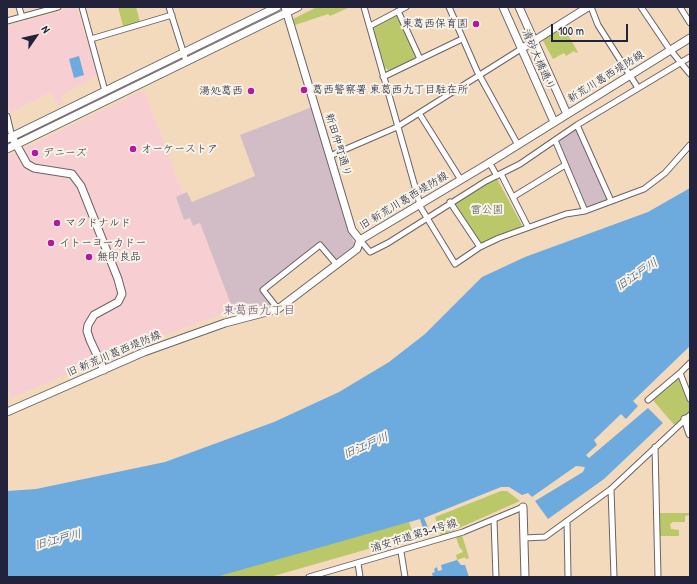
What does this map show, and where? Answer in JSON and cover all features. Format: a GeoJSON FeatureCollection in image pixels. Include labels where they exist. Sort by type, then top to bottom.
{"type":"FeatureCollection","features":[{"type":"Feature","properties":{"kind":"street"},"geometry":{"type":"LineString","coordinates":[[19,7],[22,17]]}},
{"type":"Feature","properties":{"kind":"street"},"geometry":{"type":"LineString","coordinates":[[7,21],[48,8],[58,7]]}},
{"type":"Feature","properties":{"kind":"street"},"geometry":{"type":"LineString","coordinates":[[82,7],[105,91]]}},
{"type":"Feature","properties":{"kind":"street"},"geometry":{"type":"LineString","coordinates":[[169,7],[186,61]]}},
{"type":"Feature","properties":{"kind":"street"},"geometry":{"type":"LineString","coordinates":[[9,138],[277,7]]}},
{"type":"Feature","properties":{"kind":"street"},"geometry":{"type":"LineString","coordinates":[[7,149],[286,10],[298,7]]}},
{"type":"Feature","properties":{"kind":"street"},"geometry":{"type":"LineString","coordinates":[[364,7],[420,204],[426,218],[455,264],[480,247],[528,227],[566,214],[585,211],[644,189],[655,182],[675,163],[690,145]]}},
{"type":"Feature","properties":{"kind":"street"},"geometry":{"type":"LineString","coordinates":[[370,26],[406,7]]}},
{"type":"Feature","properties":{"kind":"street"},"geometry":{"type":"LineString","coordinates":[[449,7],[479,75],[518,145]]}},
{"type":"Feature","properties":{"kind":"street","name":"清砂大橋通り"},"geometry":{"type":"LineString","coordinates":[[503,7],[554,122]]}},
{"type":"Feature","properties":{"kind":"street","name":"清砂大橋通り"},"geometry":{"type":"LineString","coordinates":[[519,7],[567,114]]}},
{"type":"Feature","properties":{"kind":"street"},"geometry":{"type":"LineString","coordinates":[[330,156],[397,127],[588,7]]}},
{"type":"Feature","properties":{"kind":"street"},"geometry":{"type":"LineString","coordinates":[[591,7],[598,25],[638,88]]}},
{"type":"Feature","properties":{"kind":"street"},"geometry":{"type":"LineString","coordinates":[[641,7],[670,51],[690,74]]}},
{"type":"Feature","properties":{"kind":"street"},"geometry":{"type":"LineString","coordinates":[[680,7],[690,23]]}},
{"type":"Feature","properties":{"kind":"street","name":"新田仲町通り"},"geometry":{"type":"LineString","coordinates":[[286,10],[352,230],[360,240]]}},
{"type":"Feature","properties":{"kind":"street"},"geometry":{"type":"LineString","coordinates":[[398,11],[420,59]]}},
{"type":"Feature","properties":{"kind":"street"},"geometry":{"type":"LineString","coordinates":[[91,39],[172,15]]}},
{"type":"Feature","properties":{"kind":"street","name":"新荒川葛西堤防線"},"geometry":{"type":"LineString","coordinates":[[554,122],[690,38]]}},
{"type":"Feature","properties":{"kind":"street"},"geometry":{"type":"LineString","coordinates":[[383,77],[462,39]]}},
{"type":"Feature","properties":{"kind":"street"},"geometry":{"type":"LineString","coordinates":[[360,240],[370,252],[450,202],[520,164],[576,125],[690,57]]}},
{"type":"Feature","properties":{"kind":"street"},"geometry":{"type":"LineString","coordinates":[[419,113],[460,180]]}},
{"type":"Feature","properties":{"kind":"street"},"geometry":{"type":"LineString","coordinates":[[7,116],[9,138],[30,166],[72,174],[78,180],[118,278],[122,294],[118,302],[94,315],[88,324],[87,331],[90,340],[104,370]]}},
{"type":"Feature","properties":{"kind":"street","name":"旧 新荒川葛西堤防線"},"geometry":{"type":"LineString","coordinates":[[7,412],[144,352],[225,323],[278,309],[357,249],[360,240],[554,122]]}},
{"type":"Feature","properties":{"kind":"street"},"geometry":{"type":"LineString","coordinates":[[576,125],[610,201]]}},
{"type":"Feature","properties":{"kind":"street"},"geometry":{"type":"LineString","coordinates":[[555,140],[585,211]]}},
{"type":"Feature","properties":{"kind":"street"},"geometry":{"type":"LineString","coordinates":[[489,162],[513,197],[528,227]]}},
{"type":"Feature","properties":{"kind":"street"},"geometry":{"type":"LineString","coordinates":[[513,197],[565,165]]}},
{"type":"Feature","properties":{"kind":"street"},"geometry":{"type":"LineString","coordinates":[[450,202],[480,247]]}},
{"type":"Feature","properties":{"kind":"street"},"geometry":{"type":"LineString","coordinates":[[278,309],[263,290],[320,245],[337,265]]}},
{"type":"Feature","properties":{"kind":"street"},"geometry":{"type":"LineString","coordinates":[[648,400],[690,363]]}},
{"type":"Feature","properties":{"kind":"street"},"geometry":{"type":"LineString","coordinates":[[680,373],[690,399]]}},
{"type":"Feature","properties":{"kind":"street"},"geometry":{"type":"LineString","coordinates":[[688,417],[690,434]]}},
{"type":"Feature","properties":{"kind":"street"},"geometry":{"type":"LineString","coordinates":[[524,538],[545,537],[611,489],[688,417]]}},
{"type":"Feature","properties":{"kind":"street"},"geometry":{"type":"LineString","coordinates":[[655,447],[658,577]]}},
{"type":"Feature","properties":{"kind":"street"},"geometry":{"type":"LineString","coordinates":[[611,489],[614,577]]}},
{"type":"Feature","properties":{"kind":"street"},"geometry":{"type":"LineString","coordinates":[[523,507],[525,577]]}},
{"type":"Feature","properties":{"kind":"street","name":"浦安市道第3-1号線"},"geometry":{"type":"LineString","coordinates":[[309,577],[401,552],[463,532],[523,507]]}},
{"type":"Feature","properties":{"kind":"street"},"geometry":{"type":"LineString","coordinates":[[494,520],[496,577]]}},
{"type":"Feature","properties":{"kind":"street"},"geometry":{"type":"LineString","coordinates":[[567,521],[568,577]]}},
{"type":"Feature","properties":{"kind":"street"},"geometry":{"type":"LineString","coordinates":[[401,552],[405,577]]}},
{"type":"Feature","properties":{"kind":"street"},"geometry":{"type":"LineString","coordinates":[[358,563],[360,577]]}},
{"type":"Feature","properties":{"kind":"shaded area"},"geometry":{"type":"Polygon","coordinates":[[[76,7],[98,75],[61,96],[64,103],[58,106],[51,92],[10,113],[7,100],[7,26],[76,7]]]}},
{"type":"Feature","properties":{"kind":"shaded area"},"geometry":{"type":"Polygon","coordinates":[[[144,90],[183,194],[176,197],[184,219],[190,217],[200,223],[233,310],[121,351],[12,398],[7,387],[7,157],[144,90]]]}},
{"type":"Feature","properties":{"kind":"shaded area"},"geometry":{"type":"Polygon","coordinates":[[[312,107],[349,230],[355,245],[335,260],[320,242],[259,290],[271,305],[233,310],[200,223],[193,226],[190,218],[184,220],[176,197],[187,192],[192,202],[255,176],[240,135],[312,107]]]}},
{"type":"Feature","properties":{"kind":"shaded area"},"geometry":{"type":"Polygon","coordinates":[[[574,128],[577,130],[607,199],[606,202],[587,207],[558,142],[560,138],[574,128]]]}},
{"type":"Feature","properties":{"kind":"green space"},"geometry":{"type":"Polygon","coordinates":[[[118,7],[136,7],[140,22],[123,26],[118,7]]]}},
{"type":"Feature","properties":{"kind":"green space"},"geometry":{"type":"Polygon","coordinates":[[[317,7],[350,7],[330,16],[328,14],[295,25],[293,19],[317,7]]]}},
{"type":"Feature","properties":{"kind":"green space"},"geometry":{"type":"Polygon","coordinates":[[[397,14],[416,53],[414,59],[390,71],[384,67],[373,26],[397,14]]]}},
{"type":"Feature","properties":{"kind":"green space"},"geometry":{"type":"Polygon","coordinates":[[[562,27],[578,52],[576,53],[574,51],[566,56],[564,53],[553,59],[543,41],[544,38],[562,27]]]}},
{"type":"Feature","properties":{"kind":"green space","name":"雷公園"},"geometry":{"type":"Polygon","coordinates":[[[496,177],[522,225],[520,228],[483,244],[480,243],[454,203],[496,177]]]}},
{"type":"Feature","properties":{"kind":"green space"},"geometry":{"type":"Polygon","coordinates":[[[678,377],[690,405],[690,411],[675,426],[652,399],[678,377]]]}},
{"type":"Feature","properties":{"kind":"green space"},"geometry":{"type":"Polygon","coordinates":[[[501,491],[507,491],[520,501],[441,536],[435,517],[501,491]]]}},
{"type":"Feature","properties":{"kind":"green space"},"geometry":{"type":"Polygon","coordinates":[[[659,513],[690,513],[690,515],[685,516],[685,522],[673,522],[670,524],[671,529],[679,530],[679,536],[660,536],[659,513]]]}},
{"type":"Feature","properties":{"kind":"green space"},"geometry":{"type":"Polygon","coordinates":[[[409,522],[414,536],[270,577],[207,577],[409,522]]]}},
{"type":"Feature","properties":{"kind":"green space"},"geometry":{"type":"Polygon","coordinates":[[[462,535],[469,558],[466,559],[465,557],[457,560],[456,555],[463,552],[461,548],[460,549],[456,537],[462,535]]]}},
{"type":"Feature","properties":{"kind":"water"},"geometry":{"type":"Polygon","coordinates":[[[79,56],[84,75],[74,78],[69,59],[79,56]]]}},
{"type":"Feature","properties":{"kind":"water","name":"旧江戸川"},"geometry":{"type":"Polygon","coordinates":[[[690,188],[690,346],[633,401],[638,406],[626,419],[621,414],[594,440],[597,445],[586,455],[589,458],[648,408],[663,423],[604,479],[548,519],[535,501],[583,472],[585,467],[576,466],[532,497],[528,493],[522,495],[509,487],[501,487],[424,518],[430,532],[422,534],[420,529],[423,528],[420,519],[216,577],[7,577],[7,491],[36,489],[165,462],[274,422],[339,392],[389,362],[425,334],[482,277],[525,257],[648,212],[690,188]]]}},
{"type":"Feature","properties":{"kind":"water"},"geometry":{"type":"Polygon","coordinates":[[[457,560],[461,565],[465,565],[469,577],[433,577],[432,573],[435,572],[434,569],[437,567],[438,571],[442,570],[441,565],[457,560]]]}},
{"type":"Feature","properties":{"kind":"place","name":"東葛西保育園"},"geometry":{"type":"Point","coordinates":[476,24]}},
{"type":"Feature","properties":{"kind":"place","name":"葛西警察署 東葛西九丁目駐在所"},"geometry":{"type":"Point","coordinates":[304,90]}},
{"type":"Feature","properties":{"kind":"place","name":"湯処葛西"},"geometry":{"type":"Point","coordinates":[251,91]}},
{"type":"Feature","properties":{"kind":"place","name":"オーケーストア"},"geometry":{"type":"Point","coordinates":[133,149]}},
{"type":"Feature","properties":{"kind":"place","name":"デニーズ"},"geometry":{"type":"Point","coordinates":[35,153]}},
{"type":"Feature","properties":{"kind":"place","name":"マクドナルド"},"geometry":{"type":"Point","coordinates":[57,223]}},
{"type":"Feature","properties":{"kind":"place","name":"イトーヨーカドー"},"geometry":{"type":"Point","coordinates":[51,243]}},
{"type":"Feature","properties":{"kind":"place","name":"無印良品"},"geometry":{"type":"Point","coordinates":[89,257]}},
{"type":"Feature","properties":{"kind":"district","name":"東葛西九丁目"},"geometry":{"type":"Point","coordinates":[259,311]}}]}
